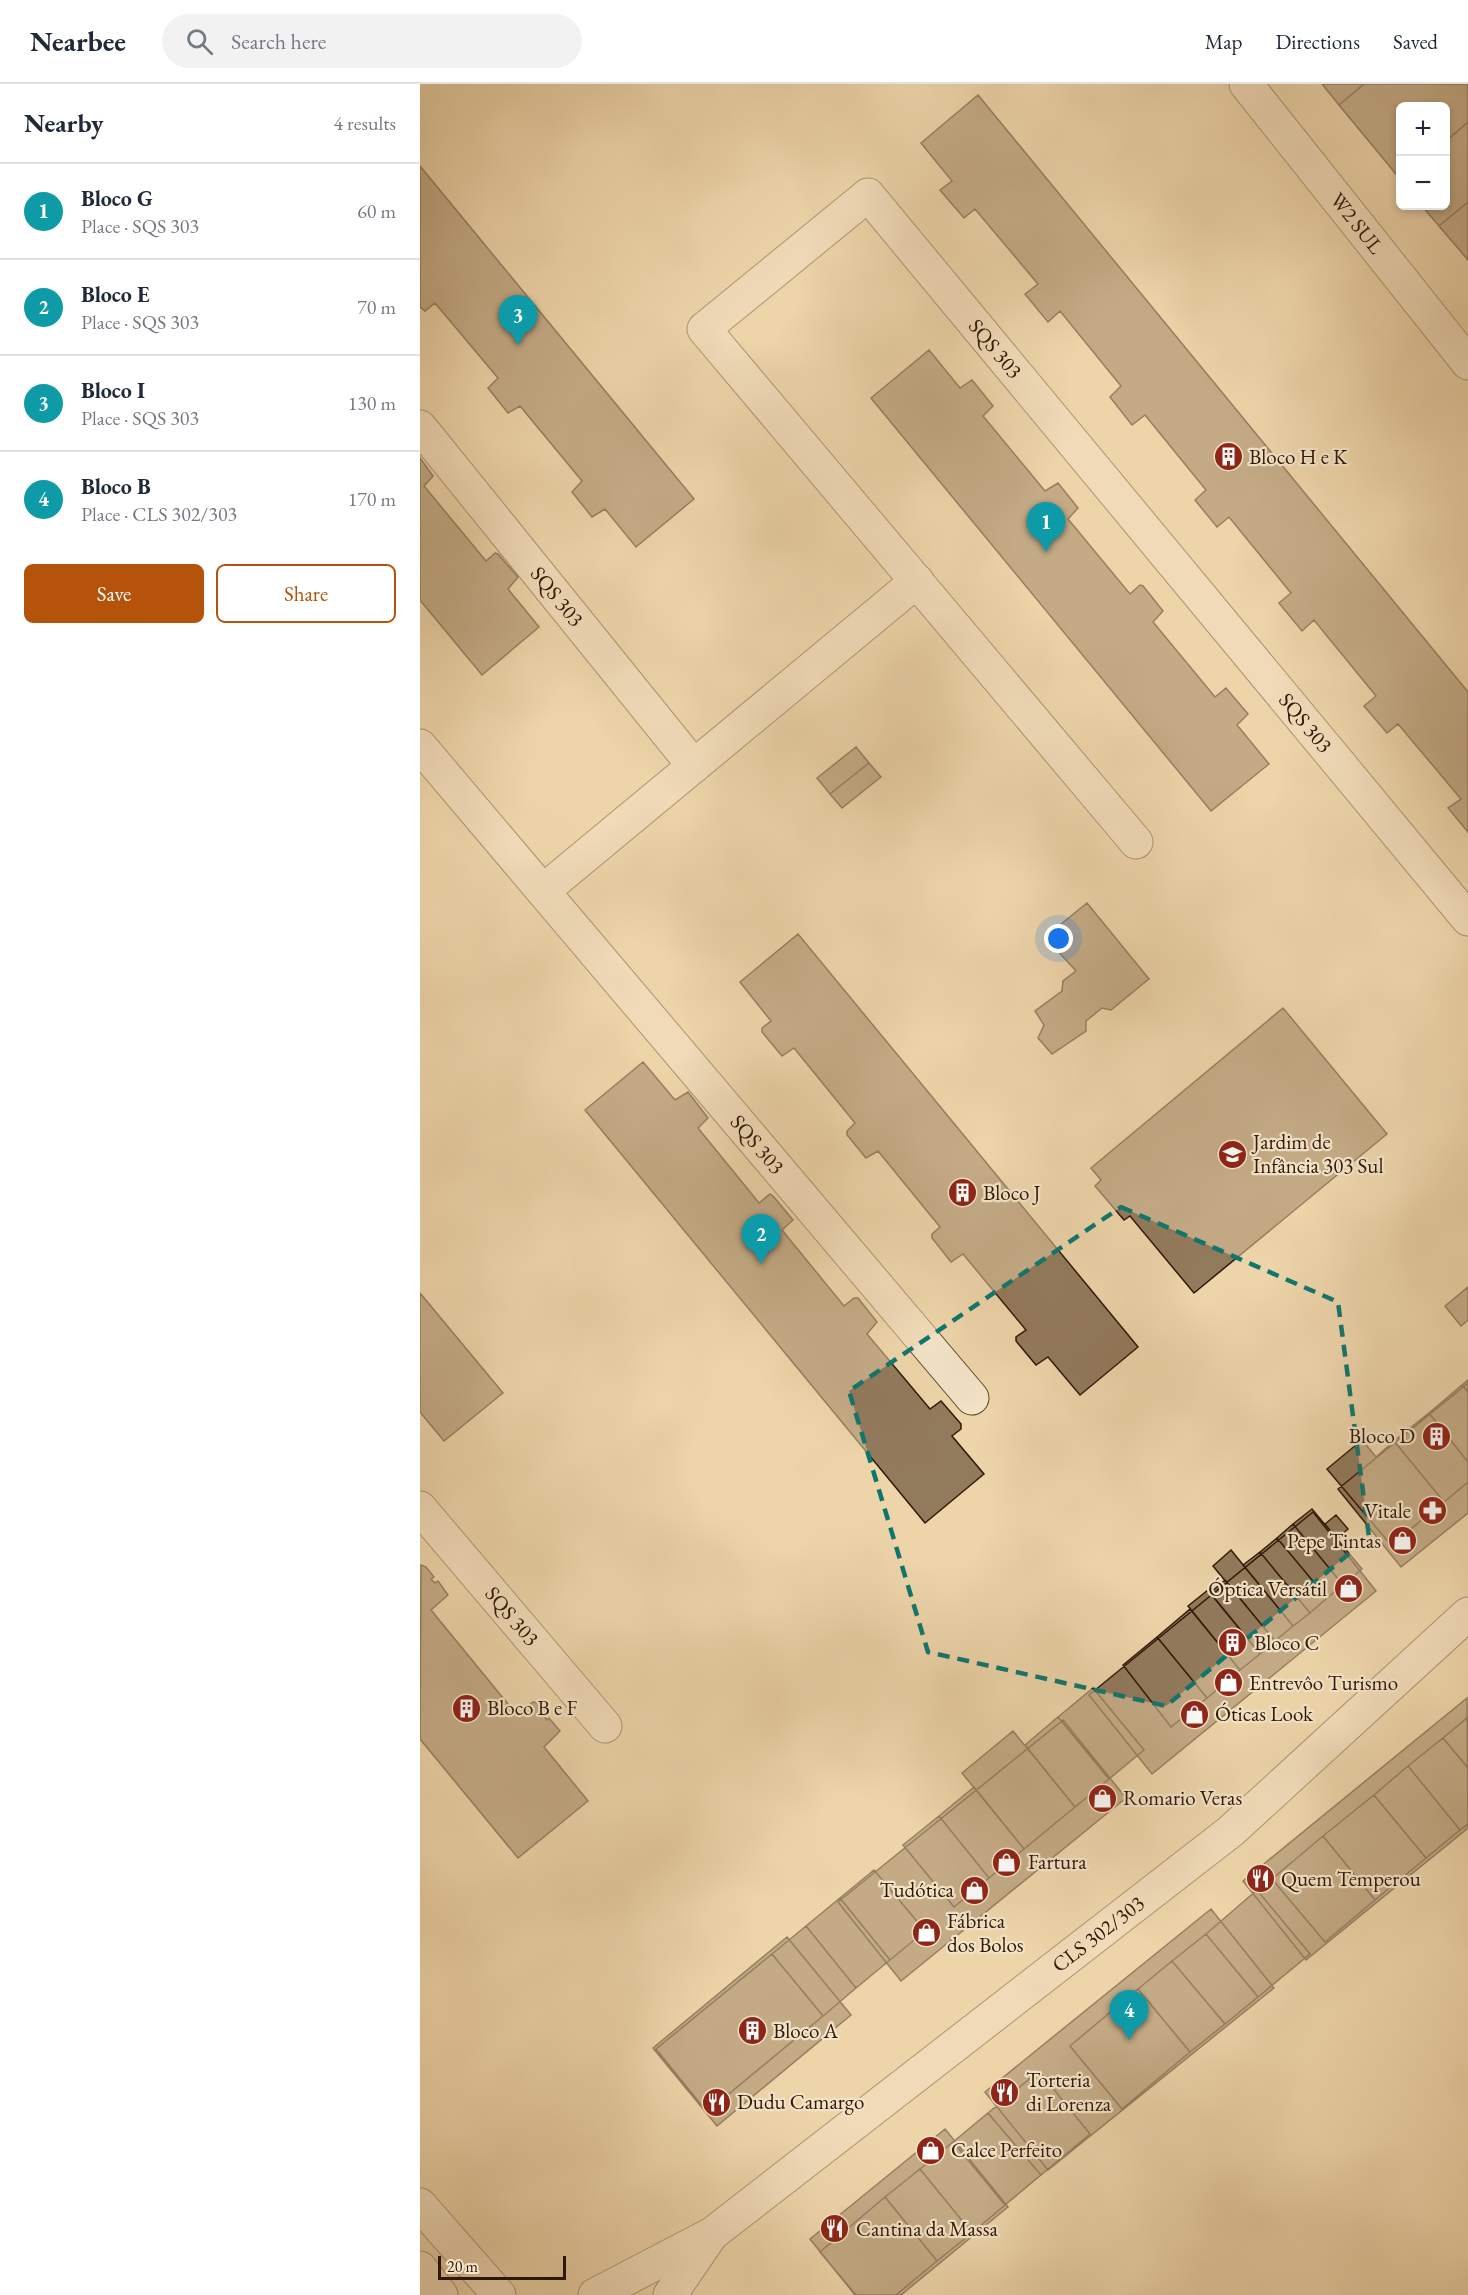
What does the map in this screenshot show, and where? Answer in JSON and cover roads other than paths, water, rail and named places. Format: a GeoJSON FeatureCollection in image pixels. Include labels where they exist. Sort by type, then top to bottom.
{"type":"FeatureCollection","features":[{"type":"Feature","properties":{"kind":"street","name":"W2 SUL"},"geometry":{"type":"LineString","coordinates":[[1246,84],[1468,363]]}},
{"type":"Feature","properties":{"kind":"street","name":"SQS 303"},"geometry":{"type":"LineString","coordinates":[[1136,842],[705,329],[868,195],[1468,919]]}},
{"type":"Feature","properties":{"kind":"street","name":"SQS 303"},"geometry":{"type":"LineString","coordinates":[[420,427],[694,766]]}},
{"type":"Feature","properties":{"kind":"street"},"geometry":{"type":"LineString","coordinates":[[543,891],[917,582]]}},
{"type":"Feature","properties":{"kind":"street","name":"SQS 303"},"geometry":{"type":"LineString","coordinates":[[420,746],[972,1398]]}},
{"type":"Feature","properties":{"kind":"street","name":"SQS 303"},"geometry":{"type":"LineString","coordinates":[[420,1508],[605,1726]]}},
{"type":"Feature","properties":{"kind":"street","name":"CLS 302/303"},"geometry":{"type":"LineString","coordinates":[[595,2295],[712,2234],[1231,1831],[1468,1614]]}},
{"type":"Feature","properties":{"kind":"street"},"geometry":{"type":"LineString","coordinates":[[420,2205],[499,2295]]}},
{"type":"Feature","properties":{"kind":"street","name":"CLS 302/303"},"geometry":{"type":"LineString","coordinates":[[670,2295],[712,2234]]}},
{"type":"Feature","properties":{"kind":"street"},"geometry":{"type":"LineString","coordinates":[[420,2268],[441,2295]]}},
{"type":"Feature","properties":{"kind":"place","name":"Bloco I"},"geometry":{"type":"Point","coordinates":[518,345]}},
{"type":"Feature","properties":{"kind":"place","name":"Bloco H e K"},"geometry":{"type":"Point","coordinates":[1228,457]}},
{"type":"Feature","properties":{"kind":"place","name":"Bloco G"},"geometry":{"type":"Point","coordinates":[1046,552]}},
{"type":"Feature","properties":{"kind":"place","name":"Jardim de Infância 303 Sul"},"geometry":{"type":"Point","coordinates":[1232,1154]}},
{"type":"Feature","properties":{"kind":"place","name":"Bloco J"},"geometry":{"type":"Point","coordinates":[962,1193]}},
{"type":"Feature","properties":{"kind":"place","name":"Bloco E"},"geometry":{"type":"Point","coordinates":[761,1264]}},
{"type":"Feature","properties":{"kind":"place","name":"Bloco D"},"geometry":{"type":"Point","coordinates":[1436,1436]}},
{"type":"Feature","properties":{"kind":"place","name":"Vitale"},"geometry":{"type":"Point","coordinates":[1432,1511]}},
{"type":"Feature","properties":{"kind":"place","name":"Pepe Tintas"},"geometry":{"type":"Point","coordinates":[1402,1541]}},
{"type":"Feature","properties":{"kind":"place","name":"Óptica Versátil"},"geometry":{"type":"Point","coordinates":[1348,1589]}},
{"type":"Feature","properties":{"kind":"place","name":"Bloco C"},"geometry":{"type":"Point","coordinates":[1233,1643]}},
{"type":"Feature","properties":{"kind":"place","name":"Entrevôo Turismo"},"geometry":{"type":"Point","coordinates":[1228,1683]}},
{"type":"Feature","properties":{"kind":"place","name":"Bloco B e F"},"geometry":{"type":"Point","coordinates":[466,1708]}},
{"type":"Feature","properties":{"kind":"place","name":"Óticas Look"},"geometry":{"type":"Point","coordinates":[1194,1714]}},
{"type":"Feature","properties":{"kind":"place","name":"Romario Veras"},"geometry":{"type":"Point","coordinates":[1102,1798]}},
{"type":"Feature","properties":{"kind":"place","name":"Fartura"},"geometry":{"type":"Point","coordinates":[1007,1862]}},
{"type":"Feature","properties":{"kind":"place","name":"Quem Temperou"},"geometry":{"type":"Point","coordinates":[1260,1879]}},
{"type":"Feature","properties":{"kind":"place","name":"Tudótica"},"geometry":{"type":"Point","coordinates":[975,1890]}},
{"type":"Feature","properties":{"kind":"place","name":"Fábrica dos Bolos"},"geometry":{"type":"Point","coordinates":[926,1933]}},
{"type":"Feature","properties":{"kind":"place","name":"Bloco A"},"geometry":{"type":"Point","coordinates":[752,2031]}},
{"type":"Feature","properties":{"kind":"place","name":"Bloco B"},"geometry":{"type":"Point","coordinates":[1129,2040]}},
{"type":"Feature","properties":{"kind":"place","name":"Torteria di Lorenza"},"geometry":{"type":"Point","coordinates":[1005,2092]}},
{"type":"Feature","properties":{"kind":"place","name":"Dudu Camargo"},"geometry":{"type":"Point","coordinates":[716,2102]}},
{"type":"Feature","properties":{"kind":"place","name":"Calce Perfeito"},"geometry":{"type":"Point","coordinates":[930,2150]}},
{"type":"Feature","properties":{"kind":"place","name":"Cantina da Massa"},"geometry":{"type":"Point","coordinates":[835,2229]}}]}
